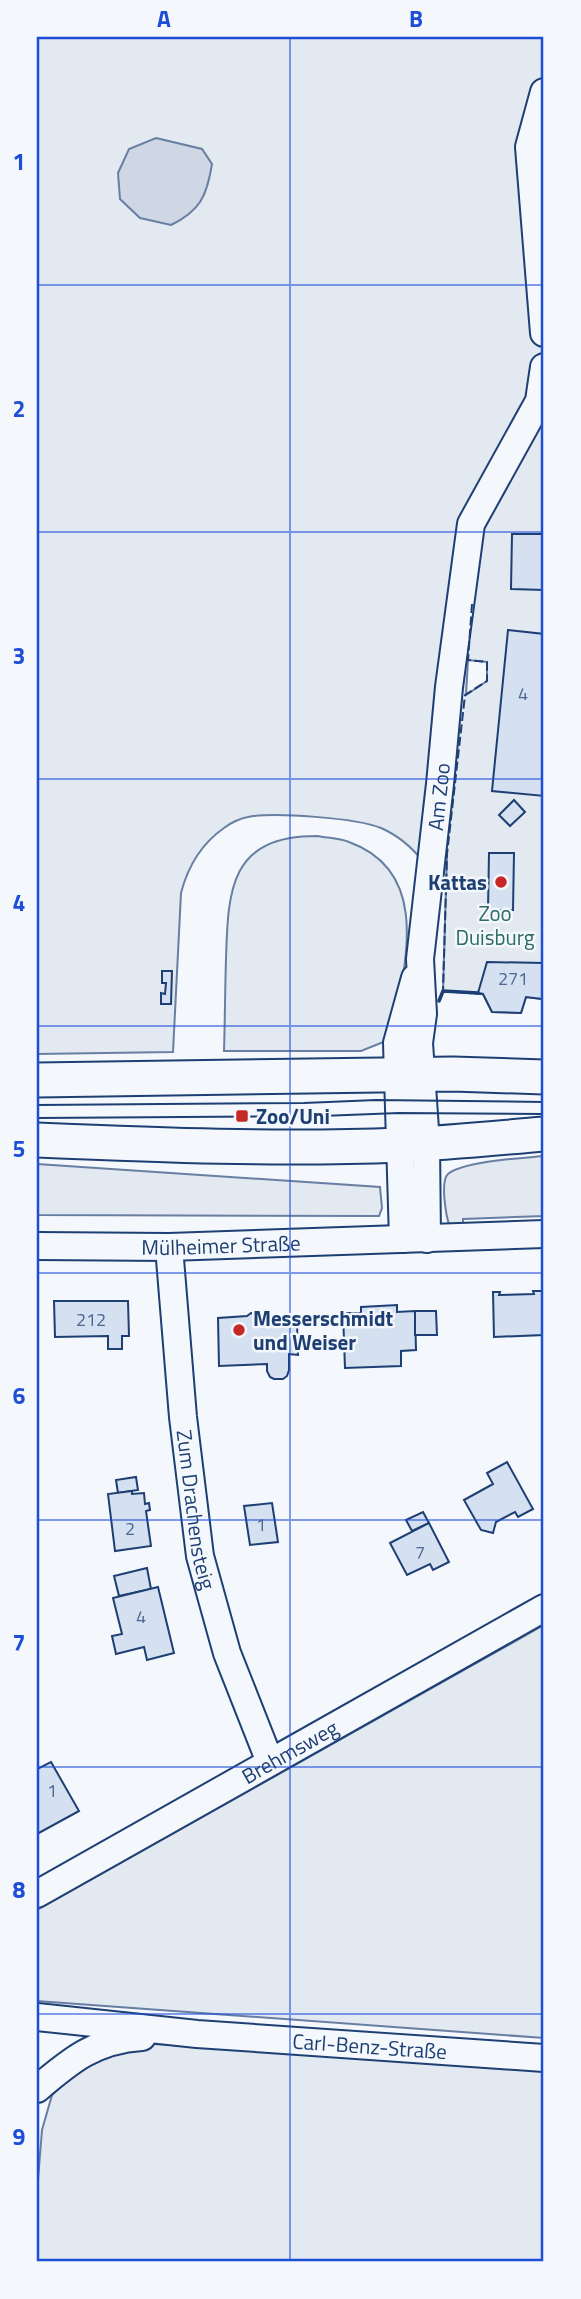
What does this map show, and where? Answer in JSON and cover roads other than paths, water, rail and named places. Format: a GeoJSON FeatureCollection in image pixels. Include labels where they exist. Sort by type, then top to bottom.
{"type":"FeatureCollection","features":[{"type":"Feature","properties":{"kind":"main road"},"geometry":{"type":"LineString","coordinates":[[37,1080],[409,1074],[544,1077]]}},
{"type":"Feature","properties":{"kind":"main road"},"geometry":{"type":"LineString","coordinates":[[37,1140],[159,1146],[413,1145],[544,1133]]}},
{"type":"Feature","properties":{"kind":"street"},"geometry":{"type":"LineString","coordinates":[[544,92],[529,147],[544,333]]}},
{"type":"Feature","properties":{"kind":"street","name":"Am Zoo"},"geometry":{"type":"LineString","coordinates":[[409,1074],[397,1043],[420,959],[456,632],[471,524],[539,401],[544,367]]}},
{"type":"Feature","properties":{"kind":"street"},"geometry":{"type":"LineString","coordinates":[[409,1074],[415,1239]]}},
{"type":"Feature","properties":{"kind":"street","name":"Mülheimer Straße"},"geometry":{"type":"LineString","coordinates":[[37,1246],[169,1247],[544,1234]]}},
{"type":"Feature","properties":{"kind":"street","name":"Zum Drachensteig"},"geometry":{"type":"LineString","coordinates":[[169,1247],[183,1417],[200,1556],[227,1653],[270,1762]]}},
{"type":"Feature","properties":{"kind":"street","name":"Brehmsweg"},"geometry":{"type":"LineString","coordinates":[[37,1894],[544,1608]]}},
{"type":"Feature","properties":{"kind":"street","name":"Carl-Benz-Straße"},"geometry":{"type":"LineString","coordinates":[[37,2017],[197,2034],[544,2058]]}},
{"type":"Feature","properties":{"kind":"street","name":"Carl-Benz-Straße"},"geometry":{"type":"LineString","coordinates":[[37,2089],[75,2057],[98,2045],[133,2038],[197,2034]]}},
{"type":"Feature","properties":{"kind":"tram line"},"geometry":{"type":"LineString","coordinates":[[37,1105],[376,1100],[544,1102]]}},
{"type":"Feature","properties":{"kind":"tram line"},"geometry":{"type":"LineString","coordinates":[[37,1118],[399,1113],[544,1114]]}},
{"type":"Feature","properties":{"kind":"place","name":"Kattas"},"geometry":{"type":"Point","coordinates":[501,882]}},
{"type":"Feature","properties":{"kind":"place","name":"Zoo/Uni"},"geometry":{"type":"Point","coordinates":[242,1116]}},
{"type":"Feature","properties":{"kind":"place","name":"Messerschmidt und Weiser"},"geometry":{"type":"Point","coordinates":[239,1330]}},
{"type":"Feature","properties":{"kind":"park label","name":"Zoo Duisburg"},"geometry":{"type":"Point","coordinates":[495,925]}}]}
